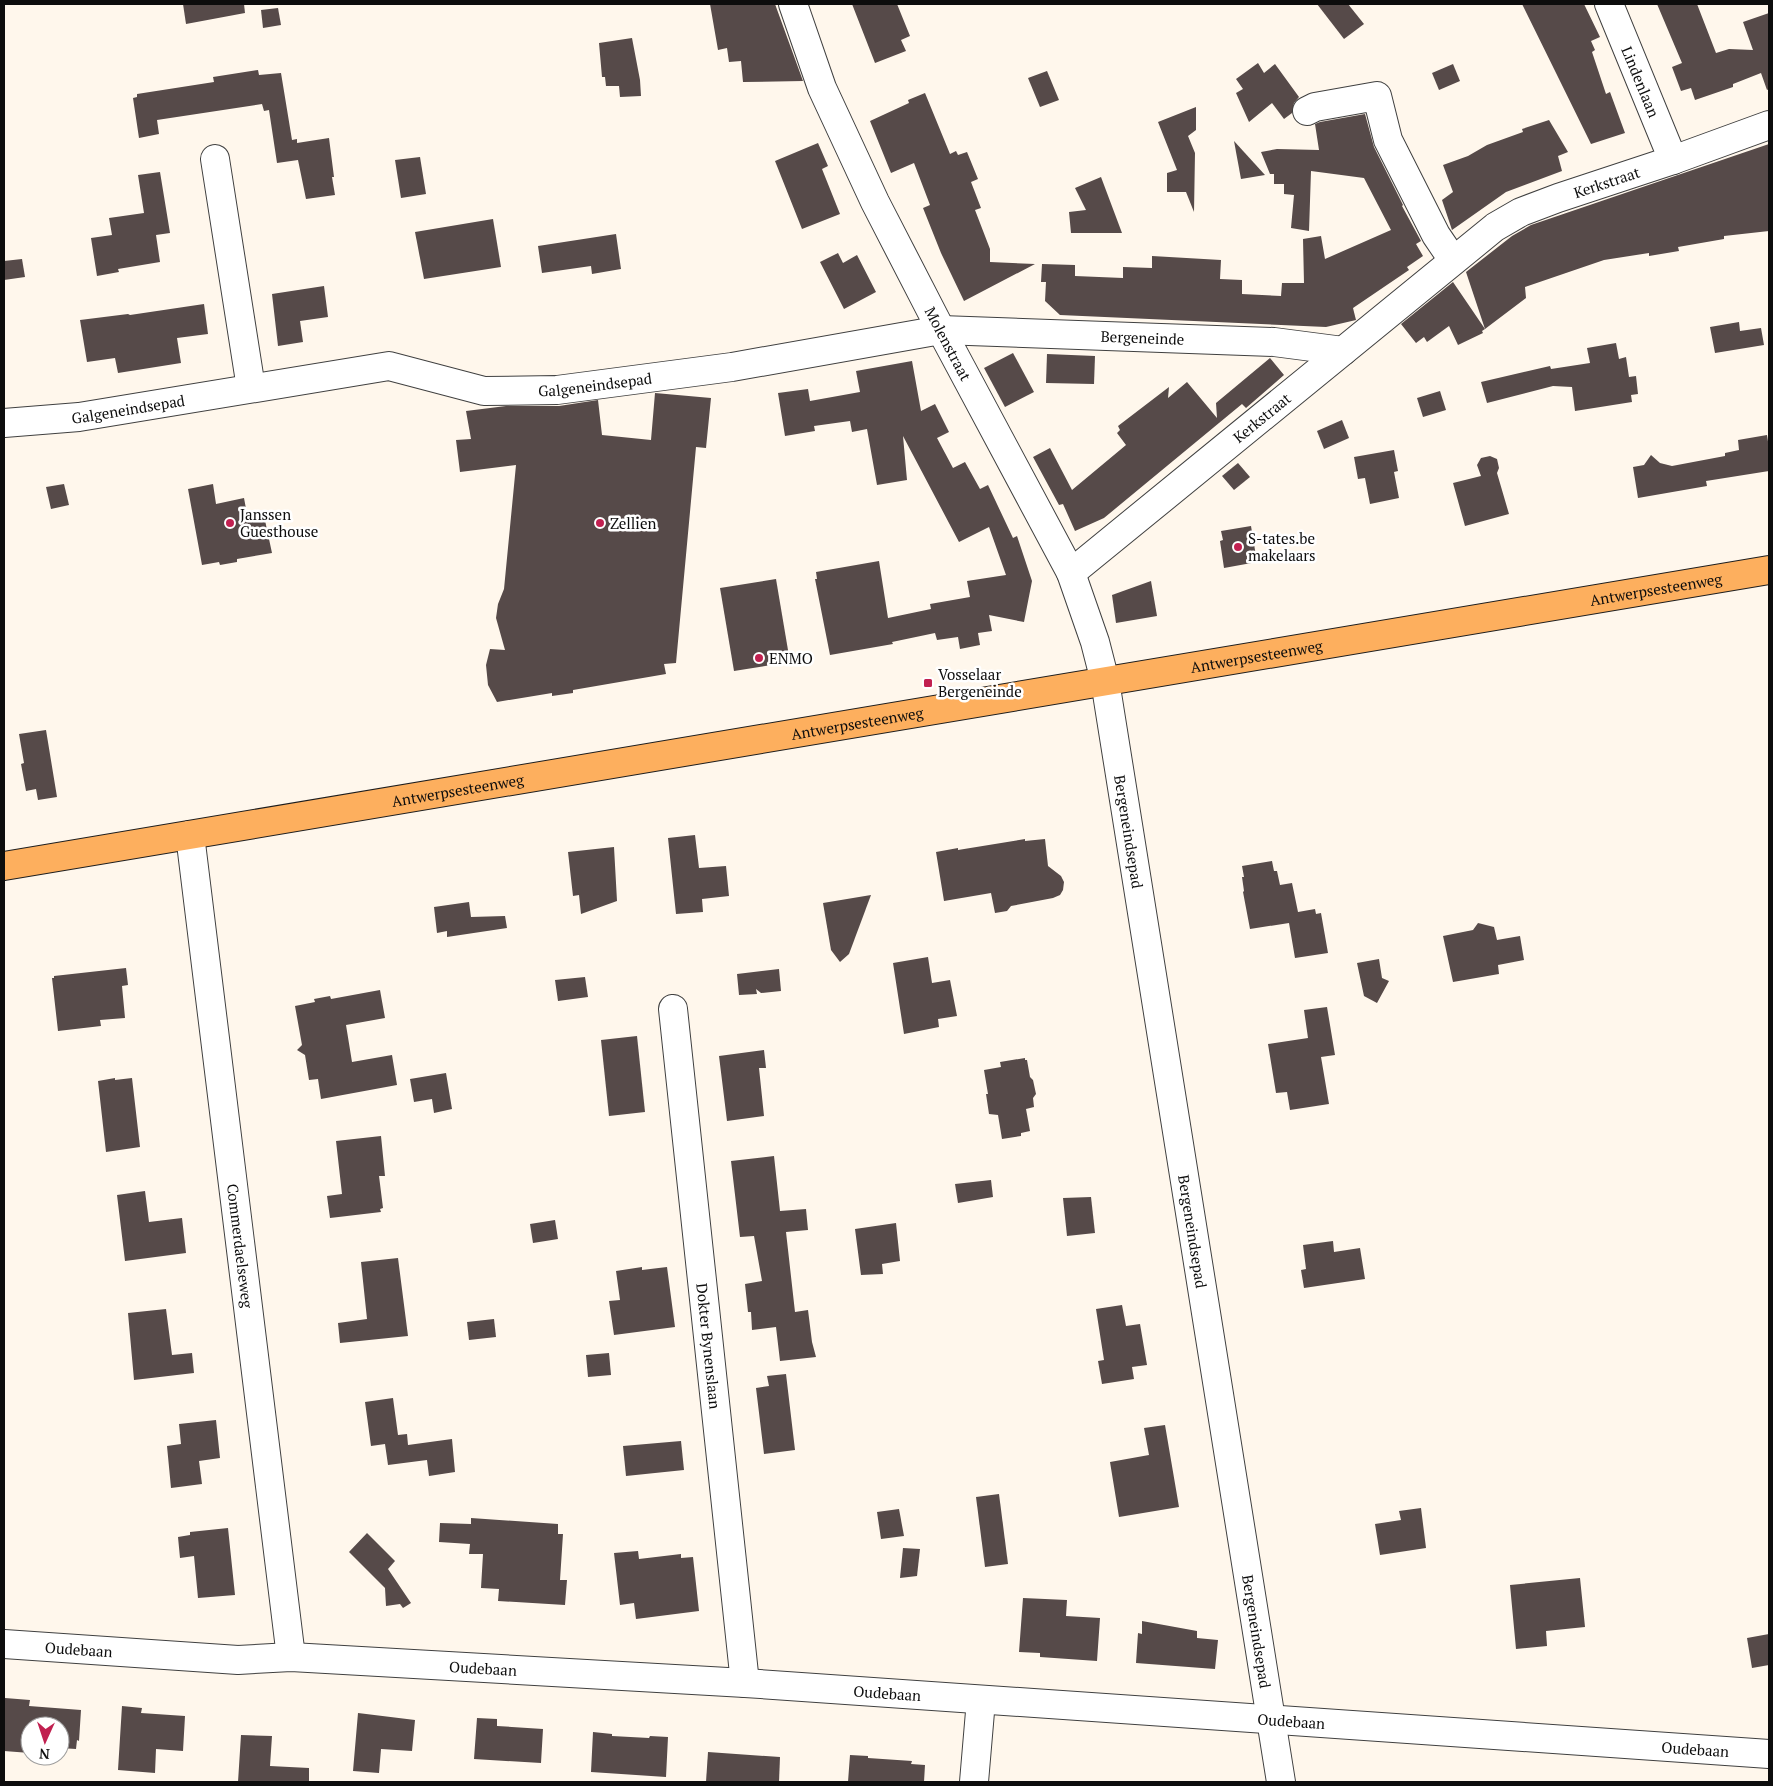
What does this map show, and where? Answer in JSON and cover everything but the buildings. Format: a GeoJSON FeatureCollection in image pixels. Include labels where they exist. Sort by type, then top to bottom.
{"type":"FeatureCollection","features":[{"type":"Feature","properties":{"kind":"main road","name":"Antwerpsesteenweg"},"geometry":{"type":"LineString","coordinates":[[4,866],[1769,570]]}},
{"type":"Feature","properties":{"kind":"street","name":"Molenstraat"},"geometry":{"type":"LineString","coordinates":[[793,4],[826,97],[875,202],[1071,573],[1095,642],[1106,681]]}},
{"type":"Feature","properties":{"kind":"street","name":"Lindenlaan"},"geometry":{"type":"LineString","coordinates":[[1609,4],[1673,160]]}},
{"type":"Feature","properties":{"kind":"street"},"geometry":{"type":"LineString","coordinates":[[1308,112],[1315,107],[1377,96],[1388,140],[1436,235],[1453,260]]}},
{"type":"Feature","properties":{"kind":"street","name":"Kerkstraat"},"geometry":{"type":"LineString","coordinates":[[1071,573],[1495,226],[1521,212],[1558,198],[1673,160],[1769,125]]}},
{"type":"Feature","properties":{"kind":"street"},"geometry":{"type":"LineString","coordinates":[[215,159],[251,388]]}},
{"type":"Feature","properties":{"kind":"street","name":"Bergeneinde"},"geometry":{"type":"LineString","coordinates":[[941,330],[1274,342],[1343,352]]}},
{"type":"Feature","properties":{"kind":"street","name":"Galgeneindsepad"},"geometry":{"type":"LineString","coordinates":[[4,423],[79,417],[389,366],[484,391],[557,390],[732,367],[941,330]]}},
{"type":"Feature","properties":{"kind":"street","name":"Bergeneindsepad"},"geometry":{"type":"LineString","coordinates":[[1106,681],[1281,1782]]}},
{"type":"Feature","properties":{"kind":"street","name":"Commerdaelseweg"},"geometry":{"type":"LineString","coordinates":[[190,835],[291,1657]]}},
{"type":"Feature","properties":{"kind":"street","name":"Dokter Bynenslaan"},"geometry":{"type":"LineString","coordinates":[[673,1009],[745,1683]]}},
{"type":"Feature","properties":{"kind":"street","name":"Oudebaan"},"geometry":{"type":"LineString","coordinates":[[4,1644],[238,1660],[291,1657],[745,1683],[1769,1754]]}},
{"type":"Feature","properties":{"kind":"street"},"geometry":{"type":"LineString","coordinates":[[974,1782],[981,1700]]}},
{"type":"Feature","properties":{"kind":"place","name":"Janssen Guesthouse"},"geometry":{"type":"Point","coordinates":[230,523]}},
{"type":"Feature","properties":{"kind":"place","name":"Zellien"},"geometry":{"type":"Point","coordinates":[600,523]}},
{"type":"Feature","properties":{"kind":"place","name":"S-tates.be makelaars"},"geometry":{"type":"Point","coordinates":[1238,547]}},
{"type":"Feature","properties":{"kind":"place","name":"ENMO"},"geometry":{"type":"Point","coordinates":[759,658]}},
{"type":"Feature","properties":{"kind":"place","name":"Vosselaar Bergeneinde"},"geometry":{"type":"Point","coordinates":[928,683]}}]}
